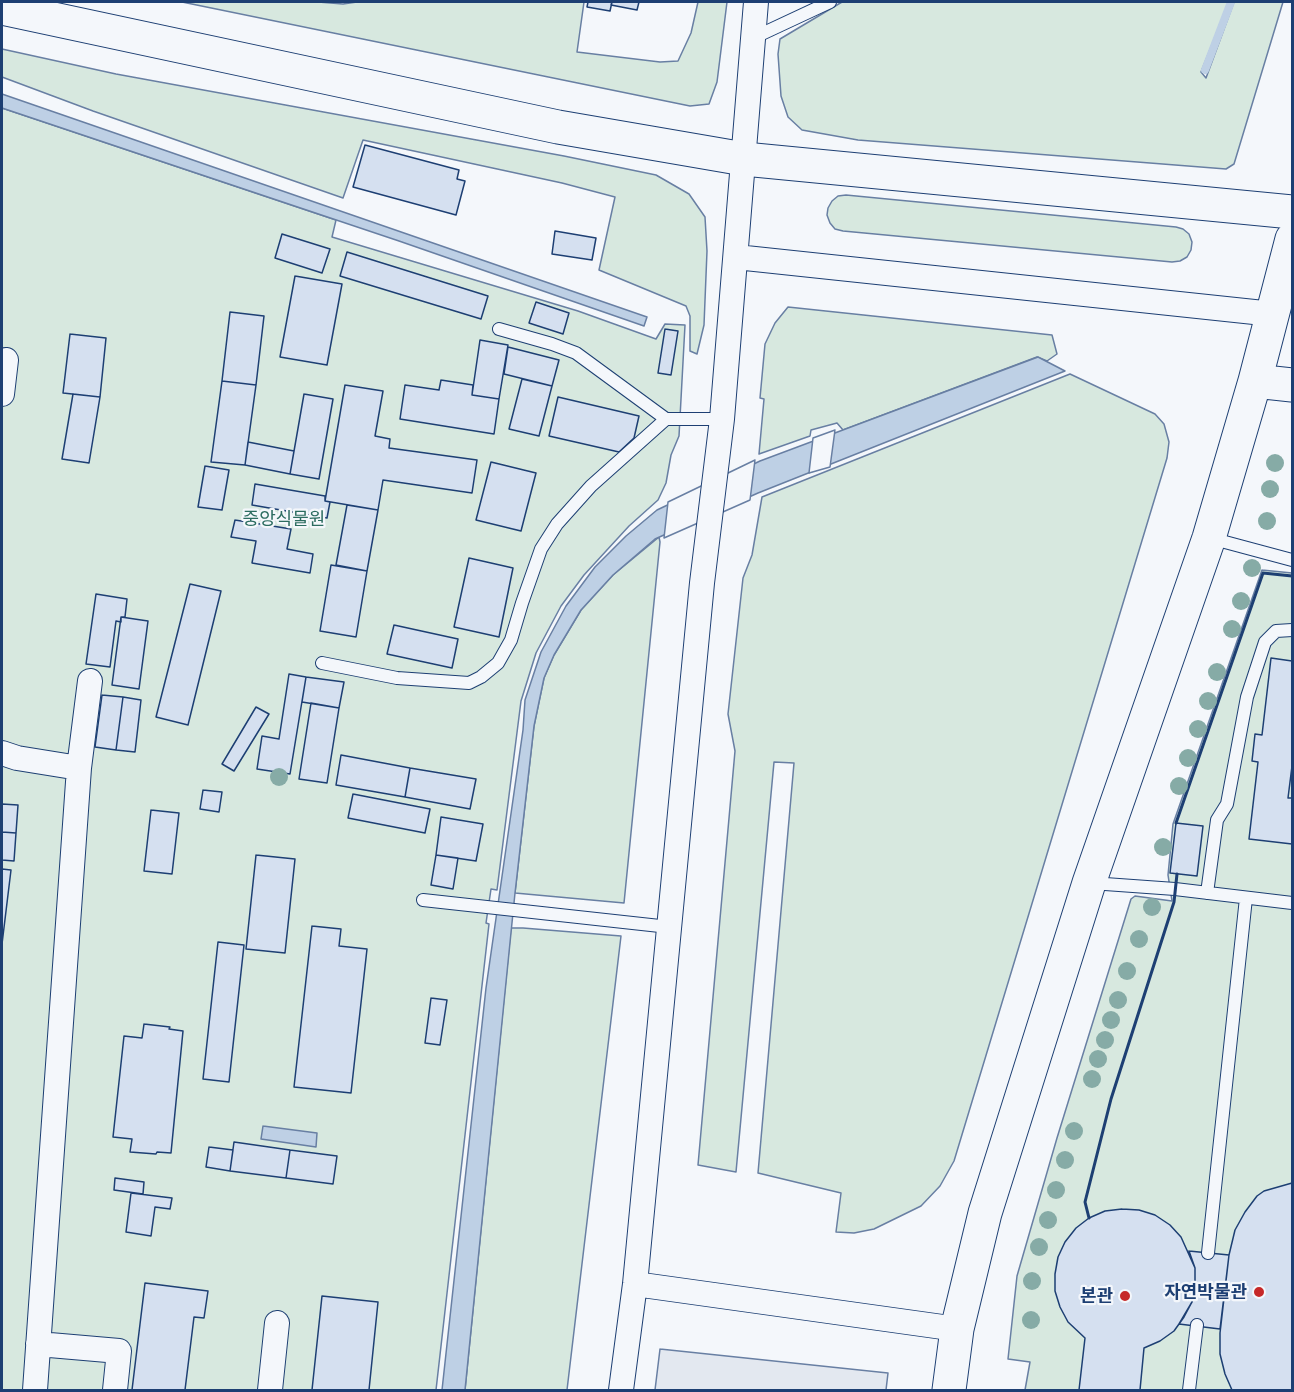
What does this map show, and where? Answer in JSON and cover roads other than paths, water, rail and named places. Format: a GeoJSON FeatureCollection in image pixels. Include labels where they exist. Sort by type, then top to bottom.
{"type":"FeatureCollection","features":[{"type":"Feature","properties":{"kind":"main road"},"geometry":{"type":"LineString","coordinates":[[2,9],[558,127],[744,159],[1293,212]]}},
{"type":"Feature","properties":{"kind":"main road"},"geometry":{"type":"LineString","coordinates":[[949,1390],[957,1329],[985,1213],[1089,882],[1209,537],[1255,381],[1293,239]]}},
{"type":"Feature","properties":{"kind":"main road"},"geometry":{"type":"LineString","coordinates":[[1255,381],[1293,385]]}},
{"type":"Feature","properties":{"kind":"street"},"geometry":{"type":"LineString","coordinates":[[621,1390],[634,1284],[702,583],[722,421],[756,2]]}},
{"type":"Feature","properties":{"kind":"street"},"geometry":{"type":"LineString","coordinates":[[736,256],[1273,314]]}},
{"type":"Feature","properties":{"kind":"street"},"geometry":{"type":"LineString","coordinates":[[2,394],[6,360]]}},
{"type":"Feature","properties":{"kind":"street"},"geometry":{"type":"LineString","coordinates":[[35,1390],[79,768],[90,681]]}},
{"type":"Feature","properties":{"kind":"street"},"geometry":{"type":"LineString","coordinates":[[2,753],[17,758],[79,768]]}},
{"type":"Feature","properties":{"kind":"street"},"geometry":{"type":"LineString","coordinates":[[634,1284],[957,1329]]}},
{"type":"Feature","properties":{"kind":"street"},"geometry":{"type":"LineString","coordinates":[[270,1390],[277,1323]]}},
{"type":"Feature","properties":{"kind":"street"},"geometry":{"type":"LineString","coordinates":[[38,1344],[119,1351],[115,1390]]}},
{"type":"Feature","properties":{"kind":"lane"},"geometry":{"type":"LineString","coordinates":[[753,38],[830,2]]}},
{"type":"Feature","properties":{"kind":"lane"},"geometry":{"type":"LineString","coordinates":[[499,329],[576,353],[666,419],[722,421]]}},
{"type":"Feature","properties":{"kind":"lane"},"geometry":{"type":"LineString","coordinates":[[322,663],[397,678],[469,683],[481,677],[498,663],[511,640],[541,549],[557,524],[591,486],[666,419]]}},
{"type":"Feature","properties":{"kind":"lane"},"geometry":{"type":"LineString","coordinates":[[1209,537],[1293,560]]}},
{"type":"Feature","properties":{"kind":"lane"},"geometry":{"type":"LineString","coordinates":[[1207,893],[1217,820],[1227,804],[1247,697],[1265,642],[1276,631],[1293,630]]}},
{"type":"Feature","properties":{"kind":"lane"},"geometry":{"type":"LineString","coordinates":[[1089,882],[1293,903]]}},
{"type":"Feature","properties":{"kind":"lane"},"geometry":{"type":"LineString","coordinates":[[1208,1253],[1246,898]]}},
{"type":"Feature","properties":{"kind":"lane"},"geometry":{"type":"LineString","coordinates":[[423,900],[669,927]]}},
{"type":"Feature","properties":{"kind":"lane"},"geometry":{"type":"LineString","coordinates":[[1191,1388],[1197,1325]]}},
{"type":"Feature","properties":{"kind":"water"},"geometry":{"type":"Polygon","coordinates":[[[2,94],[647,317],[644,326],[2,108],[2,94]]]}},
{"type":"Feature","properties":{"kind":"water"},"geometry":{"type":"Polygon","coordinates":[[[1038,357],[1065,371],[758,493],[655,539],[613,575],[581,610],[554,655],[544,678],[534,726],[465,1390],[442,1390],[486,988],[523,730],[525,700],[541,652],[566,606],[595,567],[626,536],[657,510],[760,461],[1038,357]]]}},
{"type":"Feature","properties":{"kind":"water"},"geometry":{"type":"Polygon","coordinates":[[[263,1126],[317,1133],[316,1147],[261,1139],[263,1126]]]}},
{"type":"Feature","properties":{"kind":"waterway"},"geometry":{"type":"LineString","coordinates":[[1205,70],[1231,2]]}},
{"type":"Feature","properties":{"kind":"place","name":"자연박물관"},"geometry":{"type":"Point","coordinates":[1259,1292]}},
{"type":"Feature","properties":{"kind":"place","name":"본관"},"geometry":{"type":"Point","coordinates":[1125,1296]}},
{"type":"Feature","properties":{"kind":"park label","name":"중앙식물원"},"geometry":{"type":"Point","coordinates":[284,519]}}]}
